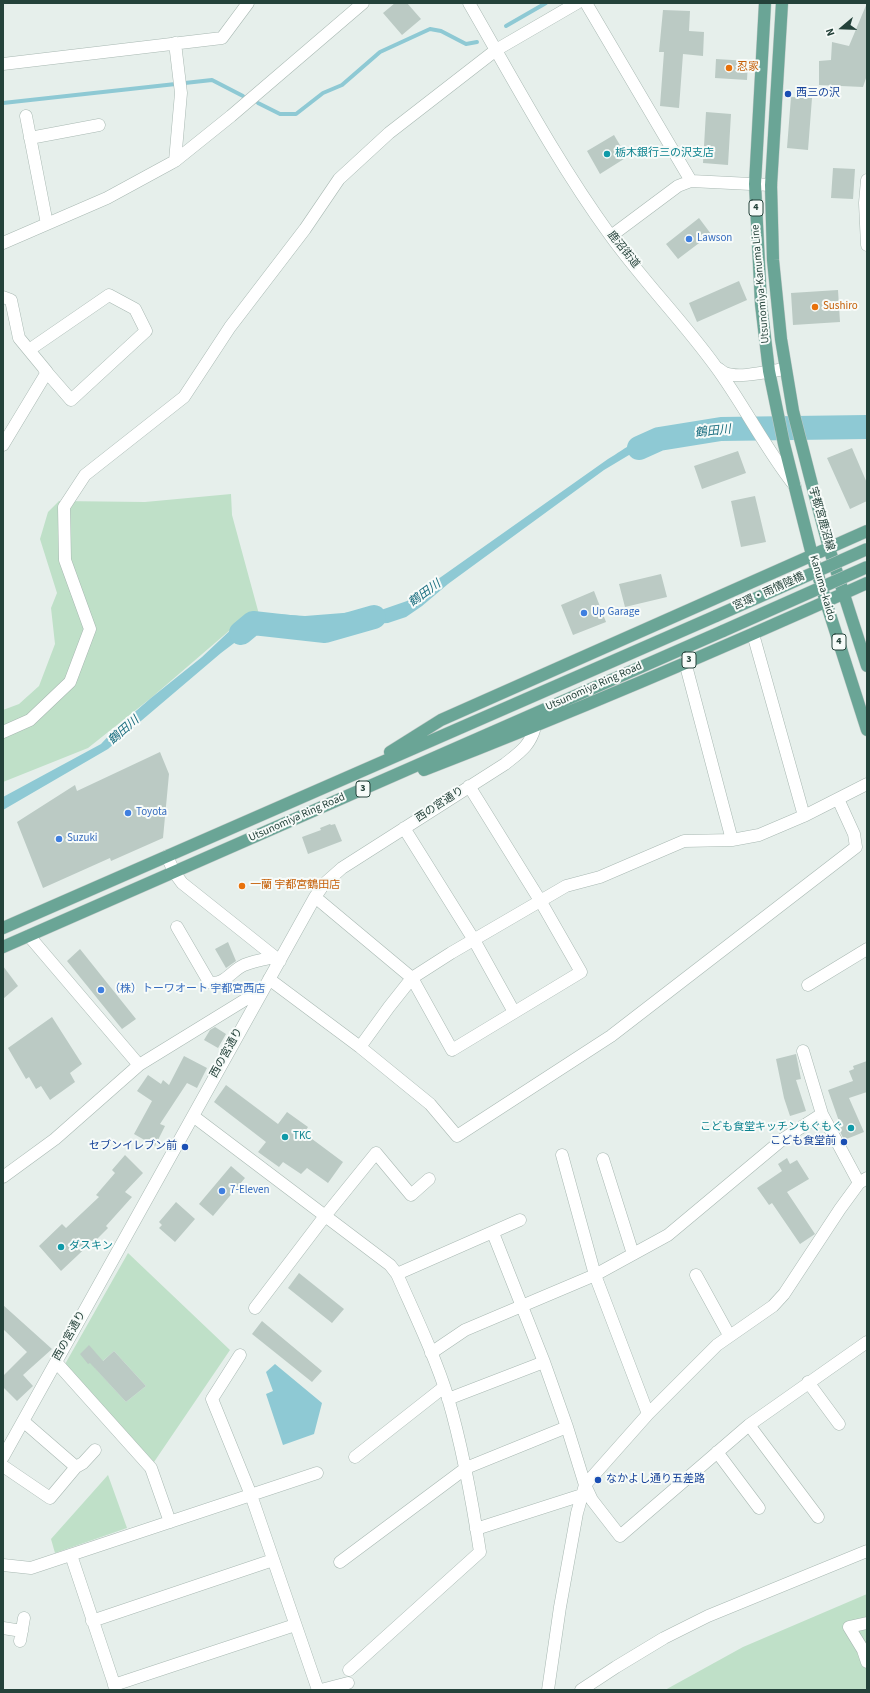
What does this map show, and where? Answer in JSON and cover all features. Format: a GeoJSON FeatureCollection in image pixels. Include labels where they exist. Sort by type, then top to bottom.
{"type":"FeatureCollection","features":[{"type":"Feature","properties":{"kind":"main road","name":"Utsunomiya-Kanuma Line"},"geometry":{"type":"LineString","coordinates":[[765,3],[755,184],[761,304],[769,371],[784,444]]}},
{"type":"Feature","properties":{"kind":"main road","name":"Utsunomiya-Kanuma Line"},"geometry":{"type":"LineString","coordinates":[[782,3],[771,184],[776,302],[784,369],[801,443]]}},
{"type":"Feature","properties":{"kind":"main road","name":"宇都宮鹿沼線"},"geometry":{"type":"LineString","coordinates":[[801,443],[843,594]]}},
{"type":"Feature","properties":{"kind":"main road","name":"Kanuma-kaido"},"geometry":{"type":"LineString","coordinates":[[784,444],[812,555],[867,730]]}},
{"type":"Feature","properties":{"kind":"main road","name":"3"},"geometry":{"type":"LineString","coordinates":[[355,773],[441,720],[867,531]]}},
{"type":"Feature","properties":{"kind":"main road","name":"宮環・雨情陸橋"},"geometry":{"type":"LineString","coordinates":[[716,616],[867,548]]}},
{"type":"Feature","properties":{"kind":"main road","name":"宮環・雨情陸橋"},"geometry":{"type":"LineString","coordinates":[[723,631],[867,567]]}},
{"type":"Feature","properties":{"kind":"main road","name":"3"},"geometry":{"type":"LineString","coordinates":[[359,790],[422,771],[535,727],[753,634],[867,583]]}},
{"type":"Feature","properties":{"kind":"main road","name":"Kanuma-kaido"},"geometry":{"type":"LineString","coordinates":[[843,594],[867,666]]}},
{"type":"Feature","properties":{"kind":"main road","name":"Utsunomiya Ring Road"},"geometry":{"type":"LineString","coordinates":[[3,928],[716,616]]}},
{"type":"Feature","properties":{"kind":"main road","name":"Utsunomiya Ring Road"},"geometry":{"type":"LineString","coordinates":[[3,947],[723,631]]}},
{"type":"Feature","properties":{"kind":"street"},"geometry":{"type":"LineString","coordinates":[[3,64],[222,38],[248,3]]}},
{"type":"Feature","properties":{"kind":"street"},"geometry":{"type":"LineString","coordinates":[[3,243],[107,198],[175,161],[231,116],[363,3]]}},
{"type":"Feature","properties":{"kind":"street","name":"鹿沼街道"},"geometry":{"type":"LineString","coordinates":[[469,3],[577,188],[611,236],[716,367],[748,414],[786,475],[795,486]]}},
{"type":"Feature","properties":{"kind":"street"},"geometry":{"type":"LineString","coordinates":[[3,732],[30,720],[70,682],[90,628],[65,560],[64,507],[85,475],[184,397],[230,327],[305,229],[339,179],[389,133],[496,50],[577,3]]}},
{"type":"Feature","properties":{"kind":"street"},"geometry":{"type":"LineString","coordinates":[[586,3],[691,181]]}},
{"type":"Feature","properties":{"kind":"street"},"geometry":{"type":"LineString","coordinates":[[175,43],[181,90],[175,161]]}},
{"type":"Feature","properties":{"kind":"street"},"geometry":{"type":"LineString","coordinates":[[26,116],[47,224]]}},
{"type":"Feature","properties":{"kind":"street"},"geometry":{"type":"LineString","coordinates":[[30,138],[99,125]]}},
{"type":"Feature","properties":{"kind":"street"},"geometry":{"type":"LineString","coordinates":[[867,180],[865,203],[867,245]]}},
{"type":"Feature","properties":{"kind":"street"},"geometry":{"type":"LineString","coordinates":[[611,236],[678,186],[691,181],[771,184]]}},
{"type":"Feature","properties":{"kind":"street"},"geometry":{"type":"LineString","coordinates":[[3,297],[11,300],[19,338],[44,369],[71,400],[146,331],[135,309],[109,295],[29,350]]}},
{"type":"Feature","properties":{"kind":"street"},"geometry":{"type":"LineString","coordinates":[[716,367],[725,373],[734,375],[784,369]]}},
{"type":"Feature","properties":{"kind":"street"},"geometry":{"type":"LineString","coordinates":[[3,445],[46,372],[44,369]]}},
{"type":"Feature","properties":{"kind":"street"},"geometry":{"type":"LineString","coordinates":[[753,634],[804,816]]}},
{"type":"Feature","properties":{"kind":"street"},"geometry":{"type":"LineString","coordinates":[[685,662],[732,840]]}},
{"type":"Feature","properties":{"kind":"street","name":"西の宮通り"},"geometry":{"type":"LineString","coordinates":[[3,1457],[269,979],[277,959],[324,884],[342,868],[505,764],[526,747],[532,738],[535,727]]}},
{"type":"Feature","properties":{"kind":"street"},"geometry":{"type":"LineString","coordinates":[[360,1047],[389,1006],[412,978],[566,886],[600,877],[684,841],[732,840],[759,835],[804,816],[867,784]]}},
{"type":"Feature","properties":{"kind":"street"},"geometry":{"type":"LineString","coordinates":[[315,897],[412,978],[452,1050],[582,972],[541,902],[469,786]]}},
{"type":"Feature","properties":{"kind":"street"},"geometry":{"type":"LineString","coordinates":[[269,979],[360,1047],[430,1104],[457,1136],[611,1036],[856,847],[854,834],[838,799]]}},
{"type":"Feature","properties":{"kind":"street"},"geometry":{"type":"LineString","coordinates":[[404,828],[474,940],[514,1012]]}},
{"type":"Feature","properties":{"kind":"street"},"geometry":{"type":"LineString","coordinates":[[167,856],[174,872],[182,883],[277,959]]}},
{"type":"Feature","properties":{"kind":"street"},"geometry":{"type":"LineString","coordinates":[[177,927],[209,982],[214,984],[220,982],[244,965],[277,959]]}},
{"type":"Feature","properties":{"kind":"street"},"geometry":{"type":"LineString","coordinates":[[29,936],[139,1065]]}},
{"type":"Feature","properties":{"kind":"street"},"geometry":{"type":"LineString","coordinates":[[808,985],[867,949]]}},
{"type":"Feature","properties":{"kind":"street"},"geometry":{"type":"LineString","coordinates":[[3,1177],[55,1139],[139,1065],[248,998],[260,995]]}},
{"type":"Feature","properties":{"kind":"street"},"geometry":{"type":"LineString","coordinates":[[548,1690],[560,1607],[578,1513],[584,1490],[648,1414],[729,1335],[773,1306],[784,1294],[840,1209],[863,1180],[822,1114],[803,1051]]}},
{"type":"Feature","properties":{"kind":"street"},"geometry":{"type":"LineString","coordinates":[[431,1354],[465,1330],[595,1275],[668,1235],[783,1139],[822,1114]]}},
{"type":"Feature","properties":{"kind":"street"},"geometry":{"type":"LineString","coordinates":[[193,1116],[390,1265],[397,1274],[431,1354],[448,1399],[466,1468],[480,1552],[349,1670]]}},
{"type":"Feature","properties":{"kind":"street"},"geometry":{"type":"LineString","coordinates":[[255,1308],[325,1216],[376,1153],[411,1195],[429,1179]]}},
{"type":"Feature","properties":{"kind":"street"},"geometry":{"type":"LineString","coordinates":[[562,1155],[595,1275],[648,1414]]}},
{"type":"Feature","properties":{"kind":"street"},"geometry":{"type":"LineString","coordinates":[[603,1159],[633,1254]]}},
{"type":"Feature","properties":{"kind":"street"},"geometry":{"type":"LineString","coordinates":[[397,1274],[520,1220]]}},
{"type":"Feature","properties":{"kind":"street"},"geometry":{"type":"LineString","coordinates":[[493,1232],[544,1362],[567,1427],[584,1490],[620,1536],[749,1425],[808,1382],[867,1342]]}},
{"type":"Feature","properties":{"kind":"street"},"geometry":{"type":"LineString","coordinates":[[696,1275],[729,1335]]}},
{"type":"Feature","properties":{"kind":"street"},"geometry":{"type":"LineString","coordinates":[[240,1355],[212,1399],[251,1495],[318,1690]]}},
{"type":"Feature","properties":{"kind":"street"},"geometry":{"type":"LineString","coordinates":[[56,1362],[151,1468],[170,1522]]}},
{"type":"Feature","properties":{"kind":"street"},"geometry":{"type":"LineString","coordinates":[[448,1399],[544,1362]]}},
{"type":"Feature","properties":{"kind":"street"},"geometry":{"type":"LineString","coordinates":[[808,1382],[840,1424]]}},
{"type":"Feature","properties":{"kind":"street"},"geometry":{"type":"LineString","coordinates":[[355,1457],[444,1387]]}},
{"type":"Feature","properties":{"kind":"street"},"geometry":{"type":"LineString","coordinates":[[23,1421],[76,1466]]}},
{"type":"Feature","properties":{"kind":"street"},"geometry":{"type":"LineString","coordinates":[[749,1425],[818,1517]]}},
{"type":"Feature","properties":{"kind":"street"},"geometry":{"type":"LineString","coordinates":[[340,1562],[466,1468],[567,1427]]}},
{"type":"Feature","properties":{"kind":"street"},"geometry":{"type":"LineString","coordinates":[[3,1466],[50,1498],[76,1466],[83,1464],[95,1450]]}},
{"type":"Feature","properties":{"kind":"street"},"geometry":{"type":"LineString","coordinates":[[717,1452],[759,1508]]}},
{"type":"Feature","properties":{"kind":"street"},"geometry":{"type":"LineString","coordinates":[[3,1565],[31,1568],[317,1473]]}},
{"type":"Feature","properties":{"kind":"street"},"geometry":{"type":"LineString","coordinates":[[476,1529],[584,1490]]}},
{"type":"Feature","properties":{"kind":"street"},"geometry":{"type":"LineString","coordinates":[[581,1690],[664,1638],[708,1616],[867,1551]]}},
{"type":"Feature","properties":{"kind":"street"},"geometry":{"type":"LineString","coordinates":[[70,1555],[115,1688],[295,1625]]}},
{"type":"Feature","properties":{"kind":"street"},"geometry":{"type":"LineString","coordinates":[[92,1621],[273,1560]]}},
{"type":"Feature","properties":{"kind":"street"},"geometry":{"type":"LineString","coordinates":[[3,1628],[21,1636],[24,1618]]}},
{"type":"Feature","properties":{"kind":"street"},"geometry":{"type":"LineString","coordinates":[[867,1622],[849,1627],[863,1650],[867,1662]]}},
{"type":"Feature","properties":{"kind":"street"},"geometry":{"type":"LineString","coordinates":[[321,1690],[348,1683]]}},
{"type":"Feature","properties":{"kind":"green space"},"geometry":{"type":"Polygon","coordinates":[[[231,494],[232,515],[260,618],[237,624],[151,698],[88,748],[3,782],[3,710],[19,704],[39,686],[55,644],[51,608],[57,593],[40,539],[48,512],[59,501],[145,502],[231,494]]]}},
{"type":"Feature","properties":{"kind":"green space"},"geometry":{"type":"Polygon","coordinates":[[[128,1253],[230,1350],[154,1462],[64,1366],[128,1253]],[[114,1351],[95,1368],[126,1402],[146,1386],[114,1351]]]}},
{"type":"Feature","properties":{"kind":"green space"},"geometry":{"type":"Polygon","coordinates":[[[108,1475],[127,1528],[55,1553],[51,1539],[108,1475]]]}},
{"type":"Feature","properties":{"kind":"green space"},"geometry":{"type":"Polygon","coordinates":[[[867,1594],[867,1690],[665,1690],[743,1647],[867,1594]]]}},
{"type":"Feature","properties":{"kind":"water"},"geometry":{"type":"Polygon","coordinates":[[[809,416],[867,417],[867,438],[815,438],[809,416]]]}},
{"type":"Feature","properties":{"kind":"water"},"geometry":{"type":"Polygon","coordinates":[[[740,421],[747,433],[700,430],[659,440],[639,449],[604,470],[448,584],[422,606],[406,617],[388,623],[327,627],[277,624],[254,628],[221,653],[108,749],[3,810],[3,797],[101,744],[115,729],[202,657],[237,624],[275,614],[305,616],[381,610],[407,601],[628,446],[673,430],[699,425],[740,421]]]}},
{"type":"Feature","properties":{"kind":"water"},"geometry":{"type":"Polygon","coordinates":[[[275,1364],[322,1403],[314,1434],[283,1445],[266,1394],[273,1391],[266,1372],[275,1364]]]}},
{"type":"Feature","properties":{"kind":"building"},"geometry":{"type":"Polygon","coordinates":[[[395,3],[407,3],[421,19],[402,35],[383,13],[395,3]]]}},
{"type":"Feature","properties":{"kind":"building"},"geometry":{"type":"Polygon","coordinates":[[[867,3],[867,75],[863,87],[819,85],[819,61],[831,60],[832,42],[849,46],[867,3]]]}},
{"type":"Feature","properties":{"kind":"building"},"geometry":{"type":"Polygon","coordinates":[[[663,10],[690,11],[689,31],[704,32],[703,56],[683,54],[679,108],[660,106],[664,52],[659,52],[663,10]]]}},
{"type":"Feature","properties":{"kind":"building"},"geometry":{"type":"Polygon","coordinates":[[[716,59],[748,61],[747,80],[715,78],[716,59]]]}},
{"type":"Feature","properties":{"kind":"building"},"geometry":{"type":"Polygon","coordinates":[[[791,97],[812,98],[808,150],[787,148],[791,97]]]}},
{"type":"Feature","properties":{"kind":"building"},"geometry":{"type":"Polygon","coordinates":[[[706,112],[731,114],[728,165],[703,163],[706,112]]]}},
{"type":"Feature","properties":{"kind":"building","name":"栃木銀行三の沢支店"},"geometry":{"type":"Polygon","coordinates":[[[614,135],[627,157],[600,174],[587,151],[614,135]]]}},
{"type":"Feature","properties":{"kind":"building"},"geometry":{"type":"Polygon","coordinates":[[[833,168],[855,169],[853,199],[831,198],[833,168]]]}},
{"type":"Feature","properties":{"kind":"building","name":"Lawson"},"geometry":{"type":"Polygon","coordinates":[[[699,218],[711,234],[678,259],[666,244],[699,218]]]}},
{"type":"Feature","properties":{"kind":"building"},"geometry":{"type":"Polygon","coordinates":[[[739,281],[747,300],[697,322],[689,303],[739,281]]]}},
{"type":"Feature","properties":{"kind":"building","name":"Sushiro"},"geometry":{"type":"Polygon","coordinates":[[[838,290],[840,322],[793,325],[791,293],[838,290]]]}},
{"type":"Feature","properties":{"kind":"building"},"geometry":{"type":"Polygon","coordinates":[[[852,448],[867,483],[867,501],[850,509],[827,458],[852,448]]]}},
{"type":"Feature","properties":{"kind":"building"},"geometry":{"type":"Polygon","coordinates":[[[738,451],[746,473],[702,489],[694,466],[738,451]]]}},
{"type":"Feature","properties":{"kind":"building"},"geometry":{"type":"Polygon","coordinates":[[[755,496],[766,542],[741,547],[731,501],[755,496]]]}},
{"type":"Feature","properties":{"kind":"building","name":"Up Garage"},"geometry":{"type":"Polygon","coordinates":[[[661,574],[667,597],[625,607],[619,584],[661,574]]]}},
{"type":"Feature","properties":{"kind":"building","name":"Up Garage"},"geometry":{"type":"Polygon","coordinates":[[[594,591],[606,622],[573,635],[561,605],[594,591]]]}},
{"type":"Feature","properties":{"kind":"building"},"geometry":{"type":"Polygon","coordinates":[[[160,752],[169,774],[163,838],[111,861],[110,858],[43,888],[17,822],[75,785],[77,791],[160,752]]]}},
{"type":"Feature","properties":{"kind":"building"},"geometry":{"type":"Polygon","coordinates":[[[330,824],[335,824],[342,841],[308,854],[302,837],[321,830],[320,828],[330,824]]]}},
{"type":"Feature","properties":{"kind":"building"},"geometry":{"type":"Polygon","coordinates":[[[228,942],[236,961],[226,968],[215,949],[228,942]]]}},
{"type":"Feature","properties":{"kind":"building","name":"（株）トーワオート 宇都宮西店"},"geometry":{"type":"Polygon","coordinates":[[[80,949],[136,1019],[122,1029],[67,961],[80,949]]]}},
{"type":"Feature","properties":{"kind":"building"},"geometry":{"type":"Polygon","coordinates":[[[3,966],[18,986],[3,999],[3,966]]]}},
{"type":"Feature","properties":{"kind":"building"},"geometry":{"type":"Polygon","coordinates":[[[52,1017],[82,1064],[70,1073],[75,1082],[50,1100],[41,1086],[36,1089],[29,1077],[26,1079],[8,1048],[52,1017]]]}},
{"type":"Feature","properties":{"kind":"building"},"geometry":{"type":"Polygon","coordinates":[[[215,1027],[226,1034],[218,1048],[204,1040],[210,1030],[215,1027]]]}},
{"type":"Feature","properties":{"kind":"building"},"geometry":{"type":"Polygon","coordinates":[[[796,1054],[801,1079],[796,1080],[806,1111],[790,1116],[784,1098],[776,1059],[796,1054]]]}},
{"type":"Feature","properties":{"kind":"building"},"geometry":{"type":"Polygon","coordinates":[[[184,1056],[207,1068],[197,1088],[187,1083],[160,1124],[165,1126],[155,1146],[134,1134],[152,1101],[137,1091],[148,1075],[161,1084],[163,1080],[169,1085],[184,1056]]]}},
{"type":"Feature","properties":{"kind":"building"},"geometry":{"type":"Polygon","coordinates":[[[867,1061],[867,1092],[849,1098],[864,1132],[844,1140],[837,1125],[840,1124],[828,1090],[853,1081],[849,1071],[854,1069],[853,1066],[867,1061]]]}},
{"type":"Feature","properties":{"kind":"building","name":"TKC"},"geometry":{"type":"Polygon","coordinates":[[[226,1085],[278,1124],[287,1112],[308,1127],[304,1133],[343,1162],[328,1183],[307,1168],[301,1174],[283,1162],[279,1167],[258,1152],[266,1142],[214,1102],[226,1085]]]}},
{"type":"Feature","properties":{"kind":"building"},"geometry":{"type":"Polygon","coordinates":[[[125,1155],[143,1173],[125,1192],[132,1197],[106,1226],[108,1228],[61,1271],[39,1246],[62,1224],[66,1228],[99,1197],[96,1195],[115,1173],[112,1170],[125,1155]]]}},
{"type":"Feature","properties":{"kind":"building"},"geometry":{"type":"Polygon","coordinates":[[[787,1158],[790,1164],[797,1160],[809,1179],[787,1192],[815,1234],[800,1244],[772,1203],[769,1205],[757,1188],[782,1171],[778,1164],[787,1158]]]}},
{"type":"Feature","properties":{"kind":"building","name":"7-Eleven"},"geometry":{"type":"Polygon","coordinates":[[[231,1166],[245,1178],[213,1216],[199,1204],[231,1166]]]}},
{"type":"Feature","properties":{"kind":"building"},"geometry":{"type":"Polygon","coordinates":[[[176,1202],[195,1219],[175,1242],[159,1228],[162,1225],[159,1222],[176,1202]]]}},
{"type":"Feature","properties":{"kind":"building"},"geometry":{"type":"Polygon","coordinates":[[[299,1273],[344,1309],[332,1323],[288,1288],[299,1273]]]}},
{"type":"Feature","properties":{"kind":"building"},"geometry":{"type":"Polygon","coordinates":[[[3,1305],[52,1349],[23,1375],[33,1386],[17,1401],[3,1387],[3,1376],[27,1352],[3,1329],[3,1305]]]}},
{"type":"Feature","properties":{"kind":"building"},"geometry":{"type":"Polygon","coordinates":[[[262,1321],[322,1371],[312,1382],[252,1334],[262,1321]]]}},
{"type":"Feature","properties":{"kind":"building"},"geometry":{"type":"Polygon","coordinates":[[[89,1345],[103,1361],[114,1351],[146,1386],[126,1402],[80,1354],[89,1345]]]}},
{"type":"Feature","properties":{"kind":"waterway"},"geometry":{"type":"LineString","coordinates":[[506,26],[546,3]]}},
{"type":"Feature","properties":{"kind":"waterway"},"geometry":{"type":"LineString","coordinates":[[258,103],[280,114],[296,114],[323,93],[342,85],[380,52],[430,29],[441,31],[466,44],[477,42]]}},
{"type":"Feature","properties":{"kind":"waterway"},"geometry":{"type":"LineString","coordinates":[[3,103],[212,80],[243,96]]}},
{"type":"Feature","properties":{"kind":"waterway","name":"鶴田川"},"geometry":{"type":"LineString","coordinates":[[639,448],[659,439],[721,429],[867,427]]}},
{"type":"Feature","properties":{"kind":"waterway","name":"鶴田川"},"geometry":{"type":"LineString","coordinates":[[241,633],[253,623],[325,631],[374,617]]}},
{"type":"Feature","properties":{"kind":"place","name":"忍家"},"geometry":{"type":"Point","coordinates":[729,68]}},
{"type":"Feature","properties":{"kind":"place","name":"西三の沢"},"geometry":{"type":"Point","coordinates":[788,94]}},
{"type":"Feature","properties":{"kind":"place","name":"栃木銀行三の沢支店"},"geometry":{"type":"Point","coordinates":[607,154]}},
{"type":"Feature","properties":{"kind":"place","name":"Lawson"},"geometry":{"type":"Point","coordinates":[689,239]}},
{"type":"Feature","properties":{"kind":"place","name":"Sushiro"},"geometry":{"type":"Point","coordinates":[815,307]}},
{"type":"Feature","properties":{"kind":"place","name":"Up Garage"},"geometry":{"type":"Point","coordinates":[584,613]}},
{"type":"Feature","properties":{"kind":"place","name":"Toyota"},"geometry":{"type":"Point","coordinates":[128,813]}},
{"type":"Feature","properties":{"kind":"place","name":"Suzuki"},"geometry":{"type":"Point","coordinates":[59,839]}},
{"type":"Feature","properties":{"kind":"place","name":"一蘭 宇都宮鶴田店"},"geometry":{"type":"Point","coordinates":[242,886]}},
{"type":"Feature","properties":{"kind":"place","name":"（株）トーワオート 宇都宮西店"},"geometry":{"type":"Point","coordinates":[101,990]}},
{"type":"Feature","properties":{"kind":"place","name":"こども食堂キッチンもぐもぐ"},"geometry":{"type":"Point","coordinates":[851,1128]}},
{"type":"Feature","properties":{"kind":"place","name":"TKC"},"geometry":{"type":"Point","coordinates":[285,1137]}},
{"type":"Feature","properties":{"kind":"place","name":"こども食堂前"},"geometry":{"type":"Point","coordinates":[844,1142]}},
{"type":"Feature","properties":{"kind":"place","name":"セブンイレブン前"},"geometry":{"type":"Point","coordinates":[185,1147]}},
{"type":"Feature","properties":{"kind":"place","name":"7-Eleven"},"geometry":{"type":"Point","coordinates":[222,1191]}},
{"type":"Feature","properties":{"kind":"place","name":"ダスキン"},"geometry":{"type":"Point","coordinates":[61,1247]}},
{"type":"Feature","properties":{"kind":"place","name":"なかよし通り五差路"},"geometry":{"type":"Point","coordinates":[598,1480]}}]}
